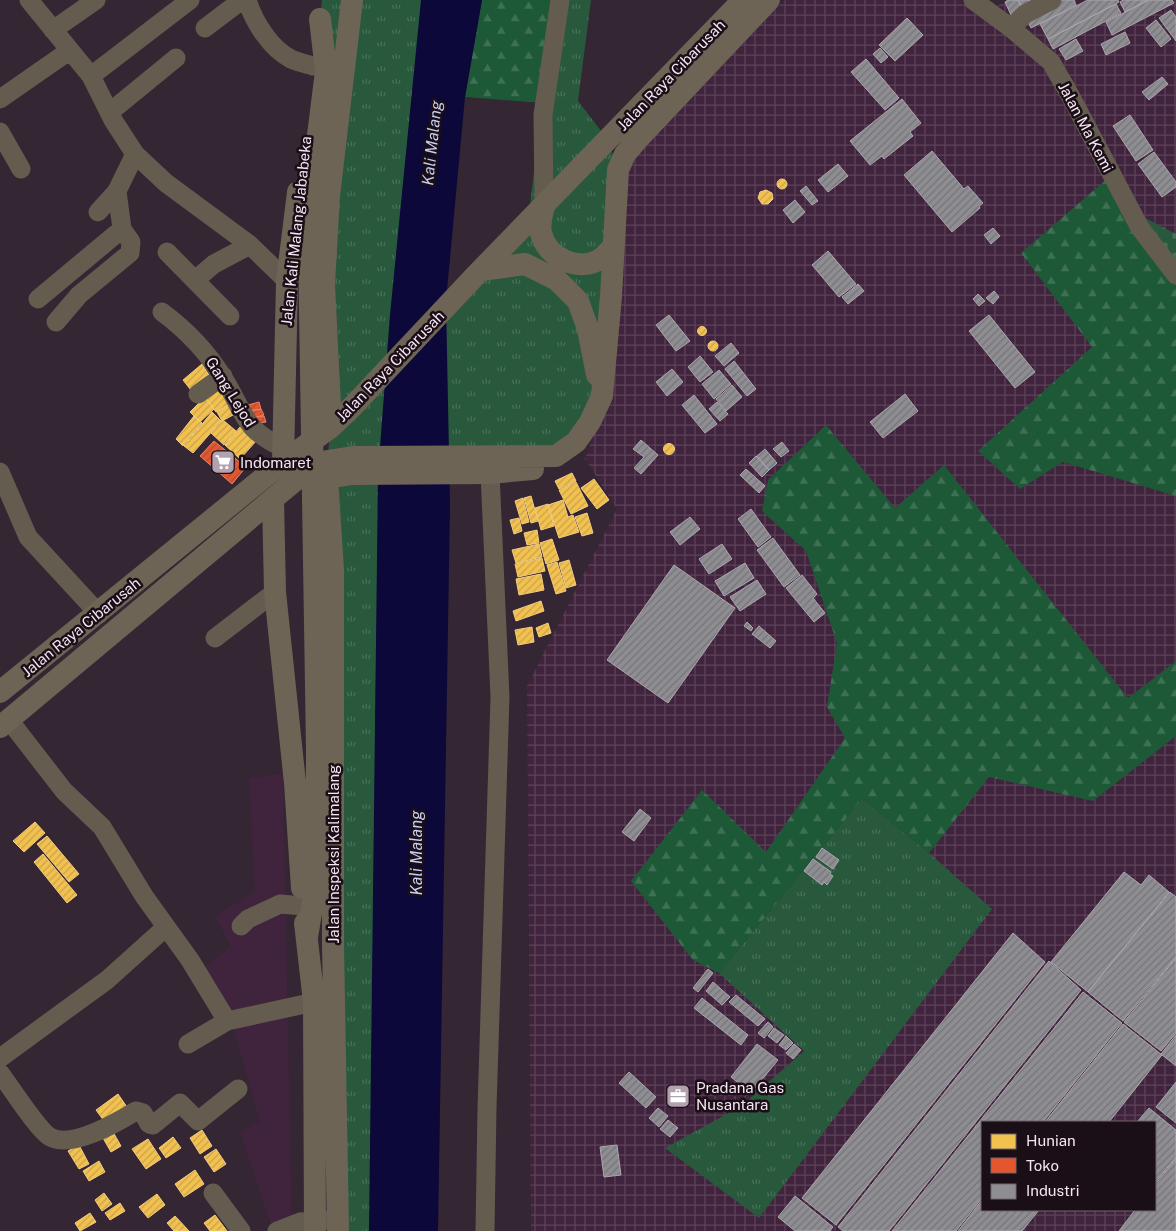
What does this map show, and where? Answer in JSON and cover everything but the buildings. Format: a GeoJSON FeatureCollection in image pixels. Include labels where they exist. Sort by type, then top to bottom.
{"type":"FeatureCollection","features":[{"type":"Feature","properties":{"kind":"main road","name":"Jalan Kali Malang Jababeka"},"geometry":{"type":"LineString","coordinates":[[331,427],[324,284],[328,196],[352,0]]}},
{"type":"Feature","properties":{"kind":"main road","name":"Jalan Raya Cibarusah"},"geometry":{"type":"LineString","coordinates":[[0,692],[99,614],[282,454],[331,427],[743,0]]}},
{"type":"Feature","properties":{"kind":"main road","name":"Jalan Raya Cibarusah"},"geometry":{"type":"LineString","coordinates":[[462,465],[490,473],[529,471],[576,442],[590,422],[602,397],[610,306],[618,170],[625,154],[769,0]]}},
{"type":"Feature","properties":{"kind":"main road","name":"Jalan Kali Malang Jababeka"},"geometry":{"type":"LineString","coordinates":[[282,454],[288,281],[322,71],[321,10]]}},
{"type":"Feature","properties":{"kind":"main road"},"geometry":{"type":"LineString","coordinates":[[307,937],[316,881],[317,750],[309,246],[322,71],[348,29]]}},
{"type":"Feature","properties":{"kind":"main road"},"geometry":{"type":"LineString","coordinates":[[544,206],[541,232],[547,247],[558,258],[572,264],[588,264],[602,258],[613,247]]}},
{"type":"Feature","properties":{"kind":"main road"},"geometry":{"type":"LineString","coordinates":[[482,270],[524,264],[556,279],[578,301],[588,329],[602,397]]}},
{"type":"Feature","properties":{"kind":"main road"},"geometry":{"type":"LineString","coordinates":[[288,281],[324,284]]}},
{"type":"Feature","properties":{"kind":"main road","name":"Jalan Raya Cibarusah"},"geometry":{"type":"LineString","coordinates":[[4,723],[280,493],[320,462],[352,466],[462,465],[556,456]]}},
{"type":"Feature","properties":{"kind":"main road","name":"Jalan Raya Cibarusah"},"geometry":{"type":"LineString","coordinates":[[280,493],[328,477],[352,466]]}},
{"type":"Feature","properties":{"kind":"main road","name":"Jalan Inspeksi Kalimalang"},"geometry":{"type":"LineString","coordinates":[[314,1225],[324,1002],[333,944],[333,580],[328,477]]}},
{"type":"Feature","properties":{"kind":"main road","name":"Jalan Inspeksi Kalimalang"},"geometry":{"type":"LineString","coordinates":[[280,493],[275,592],[296,783],[303,906],[307,937],[324,1002],[338,1225]]}},
{"type":"Feature","properties":{"kind":"main road"},"geometry":{"type":"LineString","coordinates":[[316,881],[333,944]]}},
{"type":"Feature","properties":{"kind":"street"},"geometry":{"type":"LineString","coordinates":[[29,0],[69,52],[91,76],[113,120],[135,154],[166,183],[250,245],[288,281]]}},
{"type":"Feature","properties":{"kind":"street"},"geometry":{"type":"LineString","coordinates":[[52,30],[96,0]]}},
{"type":"Feature","properties":{"kind":"street"},"geometry":{"type":"LineString","coordinates":[[91,76],[190,0]]}},
{"type":"Feature","properties":{"kind":"street"},"geometry":{"type":"LineString","coordinates":[[205,28],[242,0]]}},
{"type":"Feature","properties":{"kind":"street"},"geometry":{"type":"LineString","coordinates":[[247,0],[258,24],[282,53],[292,60],[322,71]]}},
{"type":"Feature","properties":{"kind":"street"},"geometry":{"type":"LineString","coordinates":[[544,206],[543,114],[560,0]]}},
{"type":"Feature","properties":{"kind":"street","name":"Jalan Ma Kemi"},"geometry":{"type":"LineString","coordinates":[[972,0],[1011,28],[1051,62],[1071,96],[1137,223],[1176,275]]}},
{"type":"Feature","properties":{"kind":"street"},"geometry":{"type":"LineString","coordinates":[[1011,28],[1025,14],[1052,0]]}},
{"type":"Feature","properties":{"kind":"street"},"geometry":{"type":"LineString","coordinates":[[0,99],[69,52]]}},
{"type":"Feature","properties":{"kind":"street"},"geometry":{"type":"LineString","coordinates":[[110,112],[176,58]]}},
{"type":"Feature","properties":{"kind":"street"},"geometry":{"type":"LineString","coordinates":[[0,132],[21,169]]}},
{"type":"Feature","properties":{"kind":"street"},"geometry":{"type":"LineString","coordinates":[[98,212],[117,190],[135,154]]}},
{"type":"Feature","properties":{"kind":"street"},"geometry":{"type":"LineString","coordinates":[[56,322],[79,295],[130,253],[131,242],[122,228],[117,190]]}},
{"type":"Feature","properties":{"kind":"street"},"geometry":{"type":"LineString","coordinates":[[38,299],[122,228]]}},
{"type":"Feature","properties":{"kind":"street"},"geometry":{"type":"LineString","coordinates":[[195,280],[214,264],[250,245]]}},
{"type":"Feature","properties":{"kind":"street"},"geometry":{"type":"LineString","coordinates":[[166,252],[230,316]]}},
{"type":"Feature","properties":{"kind":"street","name":"Gang Lejod"},"geometry":{"type":"LineString","coordinates":[[162,312],[186,330],[223,376],[241,414],[254,430],[282,454]]}},
{"type":"Feature","properties":{"kind":"street"},"geometry":{"type":"LineString","coordinates":[[198,394],[223,376]]}},
{"type":"Feature","properties":{"kind":"street"},"geometry":{"type":"LineString","coordinates":[[0,472],[28,537],[99,614]]}},
{"type":"Feature","properties":{"kind":"street"},"geometry":{"type":"LineString","coordinates":[[486,1231],[487,1098],[500,697],[490,473]]}},
{"type":"Feature","properties":{"kind":"street"},"geometry":{"type":"LineString","coordinates":[[215,638],[275,592]]}},
{"type":"Feature","properties":{"kind":"street"},"geometry":{"type":"LineString","coordinates":[[4,723],[64,791],[102,827],[144,896],[228,1021]]}},
{"type":"Feature","properties":{"kind":"street"},"geometry":{"type":"LineString","coordinates":[[241,926],[248,919],[280,904],[303,906]]}},
{"type":"Feature","properties":{"kind":"street"},"geometry":{"type":"LineString","coordinates":[[0,1058],[107,980],[166,927]]}},
{"type":"Feature","properties":{"kind":"street"},"geometry":{"type":"LineString","coordinates":[[188,1044],[228,1021],[324,1002]]}},
{"type":"Feature","properties":{"kind":"street"},"geometry":{"type":"LineString","coordinates":[[0,1073],[45,1133],[61,1141],[76,1139],[117,1123],[136,1111],[143,1113],[149,1124],[153,1125],[180,1103],[198,1121],[238,1089]]}},
{"type":"Feature","properties":{"kind":"street"},"geometry":{"type":"LineString","coordinates":[[212,1193],[241,1231]]}},
{"type":"Feature","properties":{"kind":"street"},"geometry":{"type":"LineString","coordinates":[[277,1231],[292,1224],[338,1225]]}},
{"type":"Feature","properties":{"kind":"shaded area"},"geometry":{"type":"Polygon","coordinates":[[[785,0],[963,0],[978,16],[1008,0],[1176,0],[1176,1231],[531,1231],[527,686],[617,509],[585,459],[608,389],[620,191],[646,135],[785,0]]]}},
{"type":"Feature","properties":{"kind":"shaded area"},"geometry":{"type":"Polygon","coordinates":[[[283,773],[292,1231],[273,1231],[240,1133],[260,1121],[230,1017],[195,973],[231,947],[215,916],[255,892],[249,779],[283,773]]]}},
{"type":"Feature","properties":{"kind":"green space"},"geometry":{"type":"Polygon","coordinates":[[[322,0],[422,0],[386,369],[528,222],[542,103],[560,0],[591,0],[578,101],[608,140],[618,170],[604,374],[576,442],[381,475],[376,662],[370,1231],[338,1231],[327,461],[331,427],[326,71],[320,19],[322,0]]]}},
{"type":"Feature","properties":{"kind":"green space"},"geometry":{"type":"Polygon","coordinates":[[[482,0],[560,0],[542,103],[465,97],[482,0]]]}},
{"type":"Feature","properties":{"kind":"green space"},"geometry":{"type":"Polygon","coordinates":[[[1108,178],[1176,273],[1176,496],[1063,462],[1020,489],[978,451],[1092,347],[1021,253],[1108,178]]]}},
{"type":"Feature","properties":{"kind":"green space"},"geometry":{"type":"Polygon","coordinates":[[[1126,208],[1176,234],[1176,273],[1126,208]]]}},
{"type":"Feature","properties":{"kind":"green space"},"geometry":{"type":"Polygon","coordinates":[[[826,425],[895,508],[944,465],[1128,698],[1176,661],[1176,736],[1093,801],[989,777],[929,853],[862,799],[719,973],[693,960],[631,881],[702,790],[766,852],[845,738],[827,707],[837,643],[806,551],[762,511],[768,480],[826,425]]]}},
{"type":"Feature","properties":{"kind":"green space"},"geometry":{"type":"Polygon","coordinates":[[[862,799],[929,853],[992,909],[759,1218],[665,1148],[741,1106],[804,1051],[719,973],[862,799]]]}},
{"type":"Feature","properties":{"kind":"water","name":"Kali Malang"},"geometry":{"type":"Polygon","coordinates":[[[421,0],[482,0],[465,97],[446,301],[450,505],[438,1231],[369,1231],[378,474],[390,315],[421,0]]]}},
{"type":"Feature","properties":{"kind":"place","name":"Indomaret"},"geometry":{"type":"Point","coordinates":[223,462]}},
{"type":"Feature","properties":{"kind":"place","name":"Pradana Gas Nusantara"},"geometry":{"type":"Point","coordinates":[678,1096]}}]}
